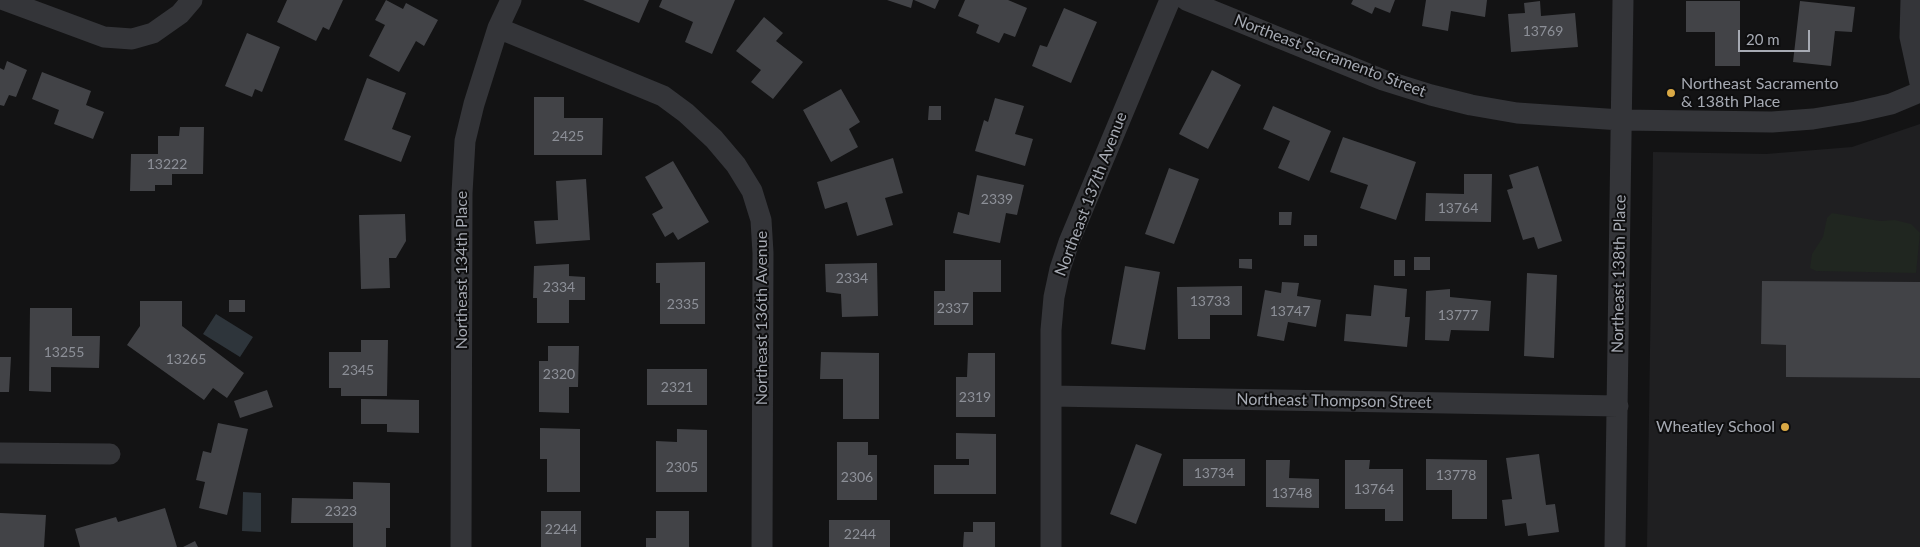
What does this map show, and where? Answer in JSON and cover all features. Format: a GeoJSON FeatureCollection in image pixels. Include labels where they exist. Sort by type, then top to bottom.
{"type":"FeatureCollection","features":[{"type":"Feature","properties":{"kind":"street"},"geometry":{"type":"LineString","coordinates":[[4,0],[104,36],[132,39],[154,33],[180,14],[192,0]]}},
{"type":"Feature","properties":{"kind":"street","name":"Northeast 134th Place"},"geometry":{"type":"LineString","coordinates":[[461,547],[462,193],[465,141],[474,104],[498,28],[511,0]]}},
{"type":"Feature","properties":{"kind":"street","name":"Northeast 137th Avenue"},"geometry":{"type":"LineString","coordinates":[[1051,547],[1051,330],[1054,297],[1060,269],[1069,242],[1170,0]]}},
{"type":"Feature","properties":{"kind":"street","name":"Northeast Sacramento Street"},"geometry":{"type":"LineString","coordinates":[[1186,0],[1383,80],[1471,105],[1517,113],[1621,120],[1772,122],[1813,119],[1856,112],[1891,104],[1920,92]]}},
{"type":"Feature","properties":{"kind":"street","name":"Northeast 138th Place"},"geometry":{"type":"LineString","coordinates":[[1615,547],[1623,0]]}},
{"type":"Feature","properties":{"kind":"street"},"geometry":{"type":"LineString","coordinates":[[1911,0],[1910,37],[1920,83]]}},
{"type":"Feature","properties":{"kind":"street","name":"Northeast 136th Avenue"},"geometry":{"type":"LineString","coordinates":[[498,28],[663,96],[686,113],[714,139],[736,165],[752,191],[762,220],[763,253],[762,547]]}},
{"type":"Feature","properties":{"kind":"street","name":"Northeast Thompson Street"},"geometry":{"type":"LineString","coordinates":[[1051,396],[1618,406]]}},
{"type":"Feature","properties":{"kind":"street"},"geometry":{"type":"LineString","coordinates":[[0,453],[110,454]]}},
{"type":"Feature","properties":{"kind":"shaded area","name":"Wheatley School"},"geometry":{"type":"Polygon","coordinates":[[[1920,124],[1920,547],[1647,547],[1653,152],[1766,154],[1852,147],[1920,124]]]}},
{"type":"Feature","properties":{"kind":"shaded area"},"geometry":{"type":"Polygon","coordinates":[[[1832,213],[1880,221],[1895,220],[1911,224],[1920,233],[1916,273],[1816,271],[1810,268],[1812,254],[1823,237],[1827,218],[1832,213]]]}},
{"type":"Feature","properties":{"kind":"shaded area"},"geometry":{"type":"Polygon","coordinates":[[[216,314],[253,337],[240,357],[203,334],[216,314]]]}},
{"type":"Feature","properties":{"kind":"shaded area"},"geometry":{"type":"Polygon","coordinates":[[[243,492],[261,493],[261,532],[242,531],[243,492]]]}},
{"type":"Feature","properties":{"kind":"building"},"geometry":{"type":"Polygon","coordinates":[[[287,0],[343,0],[329,30],[323,27],[316,41],[277,22],[287,0]]]}},
{"type":"Feature","properties":{"kind":"building"},"geometry":{"type":"Polygon","coordinates":[[[386,0],[403,9],[406,3],[438,20],[424,46],[416,41],[399,72],[369,56],[385,25],[375,20],[386,0]]]}},
{"type":"Feature","properties":{"kind":"building"},"geometry":{"type":"Polygon","coordinates":[[[583,0],[649,0],[639,23],[583,0]]]}},
{"type":"Feature","properties":{"kind":"building"},"geometry":{"type":"Polygon","coordinates":[[[662,0],[735,0],[712,54],[685,42],[693,22],[659,7],[662,0]]]}},
{"type":"Feature","properties":{"kind":"building"},"geometry":{"type":"Polygon","coordinates":[[[887,0],[913,0],[911,8],[887,0]]]}},
{"type":"Feature","properties":{"kind":"building"},"geometry":{"type":"Polygon","coordinates":[[[914,0],[939,0],[935,9],[914,0]]]}},
{"type":"Feature","properties":{"kind":"building"},"geometry":{"type":"Polygon","coordinates":[[[965,0],[1008,0],[1027,8],[1015,37],[1004,33],[999,43],[976,33],[979,25],[958,16],[965,0]]]}},
{"type":"Feature","properties":{"kind":"building"},"geometry":{"type":"Polygon","coordinates":[[[1353,0],[1395,0],[1390,13],[1375,7],[1372,14],[1351,4],[1353,0]]]}},
{"type":"Feature","properties":{"kind":"building"},"geometry":{"type":"Polygon","coordinates":[[[1426,0],[1487,0],[1485,17],[1451,11],[1448,31],[1422,26],[1426,0]]]}},
{"type":"Feature","properties":{"kind":"building"},"geometry":{"type":"Polygon","coordinates":[[[1540,1],[1541,16],[1575,13],[1578,47],[1511,52],[1508,14],[1525,13],[1524,3],[1540,1]]]}},
{"type":"Feature","properties":{"kind":"building"},"geometry":{"type":"Polygon","coordinates":[[[1686,1],[1740,1],[1740,66],[1715,66],[1715,32],[1686,32],[1686,1]]]}},
{"type":"Feature","properties":{"kind":"building"},"geometry":{"type":"Polygon","coordinates":[[[1800,1],[1855,7],[1852,32],[1835,31],[1831,66],[1793,62],[1800,1]]]}},
{"type":"Feature","properties":{"kind":"building"},"geometry":{"type":"Polygon","coordinates":[[[1064,8],[1097,22],[1071,83],[1032,66],[1040,45],[1047,47],[1064,8]]]}},
{"type":"Feature","properties":{"kind":"building"},"geometry":{"type":"Polygon","coordinates":[[[764,17],[783,33],[776,41],[803,62],[773,99],[751,82],[761,70],[736,51],[764,17]]]}},
{"type":"Feature","properties":{"kind":"building"},"geometry":{"type":"Polygon","coordinates":[[[247,33],[280,47],[262,92],[255,89],[252,97],[225,86],[247,33]]]}},
{"type":"Feature","properties":{"kind":"building"},"geometry":{"type":"Polygon","coordinates":[[[7,61],[27,70],[16,97],[9,95],[4,106],[0,105],[0,68],[4,70],[7,61]]]}},
{"type":"Feature","properties":{"kind":"building"},"geometry":{"type":"Polygon","coordinates":[[[1212,70],[1241,85],[1208,149],[1179,134],[1212,70]]]}},
{"type":"Feature","properties":{"kind":"building"},"geometry":{"type":"Polygon","coordinates":[[[42,72],[91,91],[86,105],[104,112],[93,139],[54,124],[59,110],[32,99],[42,72]]]}},
{"type":"Feature","properties":{"kind":"building"},"geometry":{"type":"Polygon","coordinates":[[[367,78],[406,93],[392,129],[411,136],[401,162],[344,140],[367,78]]]}},
{"type":"Feature","properties":{"kind":"building"},"geometry":{"type":"Polygon","coordinates":[[[841,89],[860,122],[849,129],[858,147],[831,162],[803,110],[841,89]]]}},
{"type":"Feature","properties":{"kind":"building"},"geometry":{"type":"Polygon","coordinates":[[[534,97],[564,97],[564,118],[603,118],[602,155],[534,155],[534,97]]]}},
{"type":"Feature","properties":{"kind":"building"},"geometry":{"type":"Polygon","coordinates":[[[995,98],[1024,106],[1015,134],[1033,139],[1025,166],[975,151],[984,120],[988,122],[995,98]]]}},
{"type":"Feature","properties":{"kind":"building"},"geometry":{"type":"Polygon","coordinates":[[[929,106],[941,106],[941,120],[928,120],[929,106]]]}},
{"type":"Feature","properties":{"kind":"building"},"geometry":{"type":"Polygon","coordinates":[[[1273,106],[1331,131],[1309,181],[1278,168],[1290,141],[1263,129],[1273,106]]]}},
{"type":"Feature","properties":{"kind":"building"},"geometry":{"type":"Polygon","coordinates":[[[180,127],[204,127],[203,174],[172,174],[172,185],[155,185],[155,191],[130,191],[131,154],[158,154],[158,136],[179,136],[180,127]]]}},
{"type":"Feature","properties":{"kind":"building"},"geometry":{"type":"Polygon","coordinates":[[[1343,137],[1416,162],[1396,220],[1360,208],[1368,185],[1330,172],[1343,137]]]}},
{"type":"Feature","properties":{"kind":"building"},"geometry":{"type":"Polygon","coordinates":[[[893,158],[903,193],[885,198],[893,225],[857,236],[847,202],[825,209],[817,182],[893,158]]]}},
{"type":"Feature","properties":{"kind":"building"},"geometry":{"type":"Polygon","coordinates":[[[673,161],[709,222],[678,240],[673,232],[665,237],[652,214],[663,208],[645,177],[673,161]]]}},
{"type":"Feature","properties":{"kind":"building"},"geometry":{"type":"Polygon","coordinates":[[[1538,166],[1562,241],[1538,249],[1534,237],[1523,240],[1507,190],[1513,188],[1509,175],[1538,166]]]}},
{"type":"Feature","properties":{"kind":"building"},"geometry":{"type":"Polygon","coordinates":[[[1169,168],[1199,179],[1174,244],[1145,234],[1169,168]]]}},
{"type":"Feature","properties":{"kind":"building"},"geometry":{"type":"Polygon","coordinates":[[[1464,174],[1492,174],[1491,222],[1425,221],[1426,193],[1464,194],[1464,174]]]}},
{"type":"Feature","properties":{"kind":"building"},"geometry":{"type":"Polygon","coordinates":[[[977,175],[1024,185],[1017,215],[1006,213],[1000,243],[953,233],[958,212],[969,215],[977,175]]]}},
{"type":"Feature","properties":{"kind":"building"},"geometry":{"type":"Polygon","coordinates":[[[586,179],[590,240],[536,244],[534,221],[558,220],[556,181],[586,179]]]}},
{"type":"Feature","properties":{"kind":"building"},"geometry":{"type":"Polygon","coordinates":[[[1279,212],[1292,212],[1291,225],[1279,225],[1279,212]]]}},
{"type":"Feature","properties":{"kind":"building"},"geometry":{"type":"Polygon","coordinates":[[[405,214],[406,241],[396,258],[389,258],[390,288],[361,289],[359,215],[405,214]]]}},
{"type":"Feature","properties":{"kind":"building"},"geometry":{"type":"Polygon","coordinates":[[[1304,235],[1317,235],[1317,246],[1304,246],[1304,235]]]}},
{"type":"Feature","properties":{"kind":"building"},"geometry":{"type":"Polygon","coordinates":[[[1414,257],[1430,257],[1430,270],[1414,270],[1414,257]]]}},
{"type":"Feature","properties":{"kind":"building"},"geometry":{"type":"Polygon","coordinates":[[[1239,259],[1252,259],[1252,269],[1239,268],[1239,259]]]}},
{"type":"Feature","properties":{"kind":"building"},"geometry":{"type":"Polygon","coordinates":[[[945,260],[1001,260],[1001,292],[973,292],[973,325],[934,325],[934,291],[945,291],[945,260]]]}},
{"type":"Feature","properties":{"kind":"building"},"geometry":{"type":"Polygon","coordinates":[[[1394,260],[1405,260],[1405,276],[1394,276],[1394,260]]]}},
{"type":"Feature","properties":{"kind":"building"},"geometry":{"type":"Polygon","coordinates":[[[705,262],[705,324],[660,324],[660,283],[656,283],[656,263],[705,262]]]}},
{"type":"Feature","properties":{"kind":"building"},"geometry":{"type":"Polygon","coordinates":[[[877,263],[878,316],[842,317],[841,294],[826,292],[825,264],[877,263]]]}},
{"type":"Feature","properties":{"kind":"building"},"geometry":{"type":"Polygon","coordinates":[[[569,264],[569,276],[585,277],[585,300],[569,300],[569,323],[537,323],[537,298],[533,298],[534,266],[569,264]]]}},
{"type":"Feature","properties":{"kind":"building"},"geometry":{"type":"Polygon","coordinates":[[[1125,266],[1160,272],[1145,350],[1111,344],[1125,266]]]}},
{"type":"Feature","properties":{"kind":"building"},"geometry":{"type":"Polygon","coordinates":[[[1527,273],[1557,275],[1554,358],[1524,356],[1527,273]]]}},
{"type":"Feature","properties":{"kind":"building"},"geometry":{"type":"Polygon","coordinates":[[[1762,281],[1920,282],[1920,378],[1786,377],[1786,345],[1761,344],[1762,281]]]}},
{"type":"Feature","properties":{"kind":"building"},"geometry":{"type":"Polygon","coordinates":[[[1282,282],[1299,283],[1297,296],[1321,300],[1316,327],[1288,322],[1284,341],[1257,336],[1265,290],[1281,293],[1282,282]]]}},
{"type":"Feature","properties":{"kind":"building"},"geometry":{"type":"Polygon","coordinates":[[[1374,285],[1407,289],[1405,317],[1410,317],[1407,347],[1344,341],[1346,314],[1371,316],[1374,285]]]}},
{"type":"Feature","properties":{"kind":"building"},"geometry":{"type":"Polygon","coordinates":[[[1242,286],[1242,315],[1210,315],[1210,339],[1178,339],[1177,287],[1242,286]]]}},
{"type":"Feature","properties":{"kind":"building"},"geometry":{"type":"Polygon","coordinates":[[[1450,289],[1450,297],[1491,301],[1489,331],[1451,330],[1449,341],[1425,340],[1426,291],[1450,289]]]}},
{"type":"Feature","properties":{"kind":"building"},"geometry":{"type":"Polygon","coordinates":[[[229,300],[245,300],[245,312],[229,312],[229,300]]]}},
{"type":"Feature","properties":{"kind":"building"},"geometry":{"type":"Polygon","coordinates":[[[140,301],[182,301],[182,326],[244,373],[227,398],[213,388],[204,400],[127,345],[140,326],[140,301]]]}},
{"type":"Feature","properties":{"kind":"building"},"geometry":{"type":"Polygon","coordinates":[[[30,308],[72,308],[72,336],[100,336],[99,368],[51,367],[51,392],[29,391],[30,308]]]}},
{"type":"Feature","properties":{"kind":"building"},"geometry":{"type":"Polygon","coordinates":[[[361,340],[388,340],[387,396],[341,396],[341,388],[329,388],[329,352],[361,352],[361,340]]]}},
{"type":"Feature","properties":{"kind":"building"},"geometry":{"type":"Polygon","coordinates":[[[548,346],[579,346],[578,387],[569,387],[569,413],[539,412],[539,361],[548,361],[548,346]]]}},
{"type":"Feature","properties":{"kind":"building"},"geometry":{"type":"Polygon","coordinates":[[[821,352],[879,353],[879,419],[843,419],[843,379],[820,379],[821,352]]]}},
{"type":"Feature","properties":{"kind":"building"},"geometry":{"type":"Polygon","coordinates":[[[968,353],[995,353],[995,417],[956,417],[956,377],[967,377],[968,353]]]}},
{"type":"Feature","properties":{"kind":"building"},"geometry":{"type":"Polygon","coordinates":[[[0,357],[11,357],[9,392],[0,392],[0,357]]]}},
{"type":"Feature","properties":{"kind":"building"},"geometry":{"type":"Polygon","coordinates":[[[647,369],[707,369],[707,405],[647,405],[647,369]]]}},
{"type":"Feature","properties":{"kind":"building"},"geometry":{"type":"Polygon","coordinates":[[[267,390],[273,407],[240,418],[234,401],[267,390]]]}},
{"type":"Feature","properties":{"kind":"building"},"geometry":{"type":"Polygon","coordinates":[[[361,399],[419,400],[419,433],[387,432],[387,424],[361,424],[361,399]]]}},
{"type":"Feature","properties":{"kind":"building"},"geometry":{"type":"Polygon","coordinates":[[[218,423],[248,429],[227,515],[199,508],[205,482],[196,480],[203,451],[211,453],[218,423]]]}},
{"type":"Feature","properties":{"kind":"building"},"geometry":{"type":"Polygon","coordinates":[[[540,428],[580,429],[580,492],[547,492],[547,459],[540,459],[540,428]]]}},
{"type":"Feature","properties":{"kind":"building"},"geometry":{"type":"Polygon","coordinates":[[[677,429],[707,430],[707,492],[656,492],[656,441],[677,442],[677,429]]]}},
{"type":"Feature","properties":{"kind":"building"},"geometry":{"type":"Polygon","coordinates":[[[956,433],[996,434],[996,494],[934,494],[934,465],[969,465],[969,459],[956,459],[956,433]]]}},
{"type":"Feature","properties":{"kind":"building"},"geometry":{"type":"Polygon","coordinates":[[[837,442],[868,442],[868,455],[877,455],[877,500],[837,500],[837,442]]]}},
{"type":"Feature","properties":{"kind":"building"},"geometry":{"type":"Polygon","coordinates":[[[1136,444],[1162,454],[1136,524],[1110,514],[1136,444]]]}},
{"type":"Feature","properties":{"kind":"building"},"geometry":{"type":"Polygon","coordinates":[[[1539,454],[1546,505],[1555,504],[1559,532],[1528,536],[1526,523],[1505,526],[1502,500],[1512,499],[1506,458],[1539,454]]]}},
{"type":"Feature","properties":{"kind":"building"},"geometry":{"type":"Polygon","coordinates":[[[1183,459],[1245,459],[1245,486],[1183,486],[1183,459]]]}},
{"type":"Feature","properties":{"kind":"building"},"geometry":{"type":"Polygon","coordinates":[[[1426,459],[1487,460],[1487,519],[1452,519],[1452,490],[1426,490],[1426,459]]]}},
{"type":"Feature","properties":{"kind":"building"},"geometry":{"type":"Polygon","coordinates":[[[1266,460],[1290,460],[1289,478],[1319,479],[1319,508],[1266,507],[1266,460]]]}},
{"type":"Feature","properties":{"kind":"building"},"geometry":{"type":"Polygon","coordinates":[[[1345,460],[1370,460],[1369,469],[1403,469],[1403,521],[1385,521],[1385,509],[1345,509],[1345,460]]]}},
{"type":"Feature","properties":{"kind":"building"},"geometry":{"type":"Polygon","coordinates":[[[353,482],[390,483],[390,528],[386,528],[386,547],[353,547],[353,523],[291,523],[292,498],[353,499],[353,482]]]}},
{"type":"Feature","properties":{"kind":"building"},"geometry":{"type":"Polygon","coordinates":[[[165,508],[177,547],[80,547],[75,529],[116,517],[118,522],[165,508]]]}},
{"type":"Feature","properties":{"kind":"building"},"geometry":{"type":"Polygon","coordinates":[[[541,511],[581,511],[581,547],[541,547],[541,511]]]}},
{"type":"Feature","properties":{"kind":"building"},"geometry":{"type":"Polygon","coordinates":[[[656,511],[689,511],[689,547],[646,547],[646,538],[656,538],[656,511]]]}},
{"type":"Feature","properties":{"kind":"building"},"geometry":{"type":"Polygon","coordinates":[[[0,513],[46,515],[44,547],[0,547],[0,513]]]}},
{"type":"Feature","properties":{"kind":"building"},"geometry":{"type":"Polygon","coordinates":[[[829,520],[890,520],[890,547],[829,547],[829,520]]]}},
{"type":"Feature","properties":{"kind":"building"},"geometry":{"type":"Polygon","coordinates":[[[973,522],[995,522],[995,547],[963,547],[964,532],[973,532],[973,522]]]}},
{"type":"Feature","properties":{"kind":"building"},"geometry":{"type":"Polygon","coordinates":[[[195,541],[198,547],[183,547],[195,541]]]}},
{"type":"Feature","properties":{"kind":"place","name":"Northeast Sacramento & 138th Place"},"geometry":{"type":"Point","coordinates":[1671,93]}},
{"type":"Feature","properties":{"kind":"place","name":"Wheatley School"},"geometry":{"type":"Point","coordinates":[1785,427]}}]}
